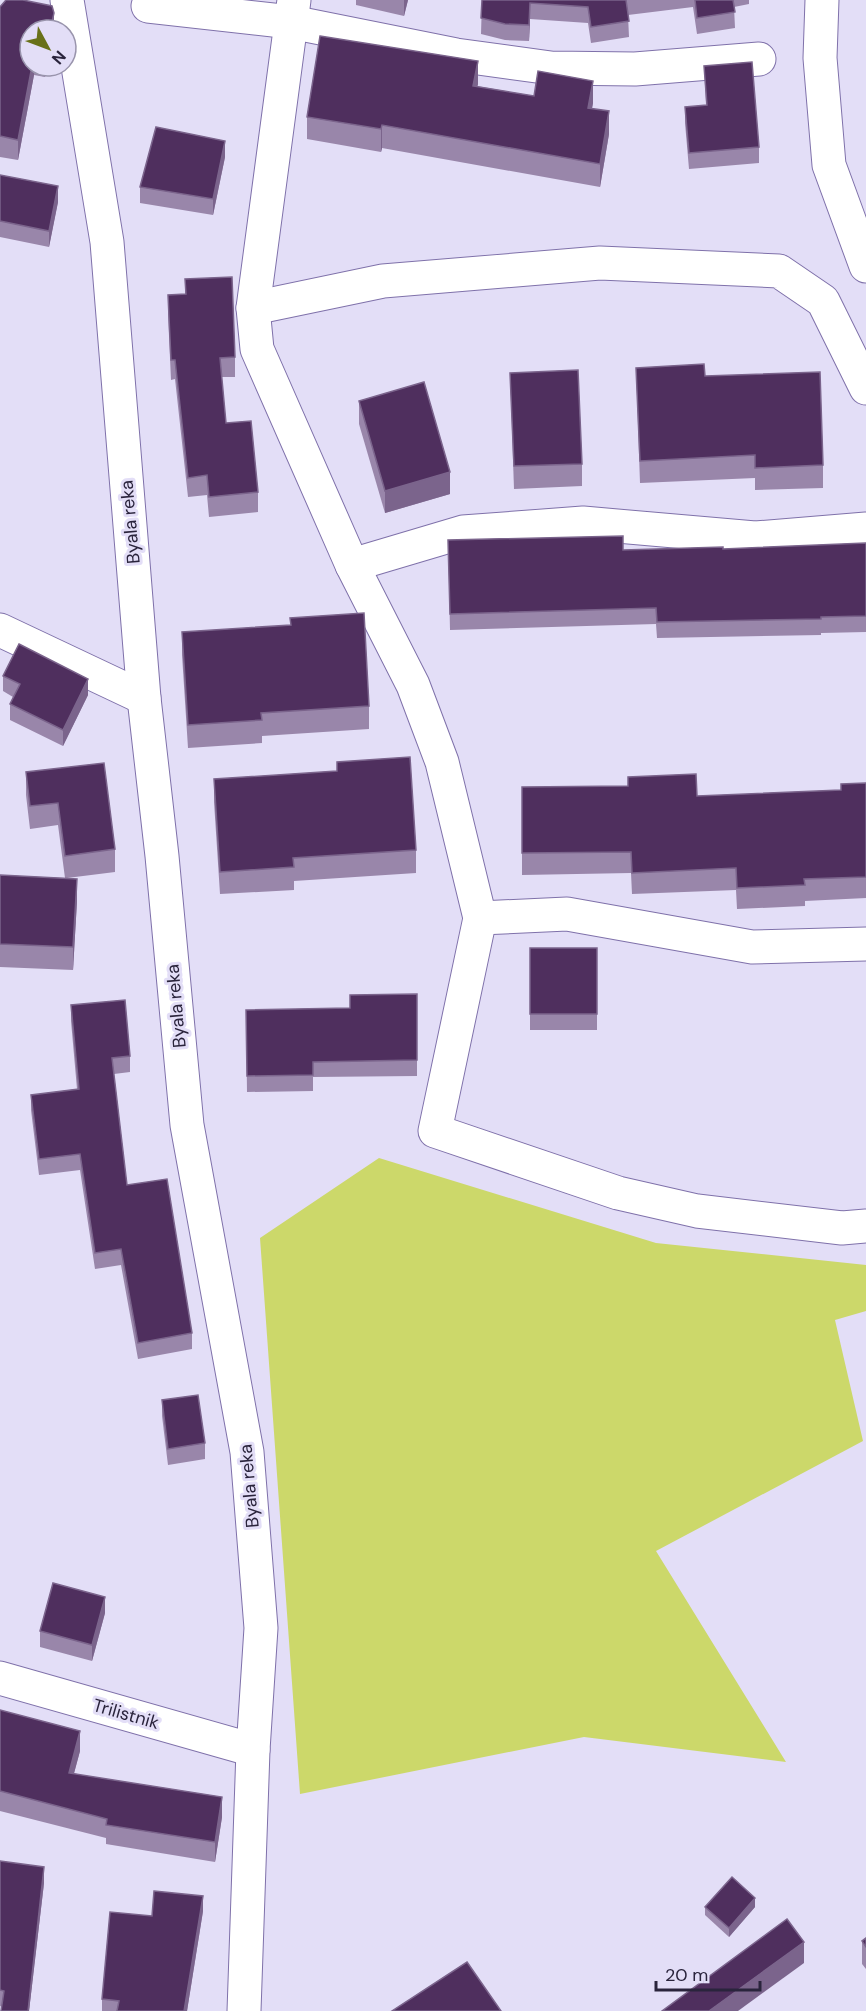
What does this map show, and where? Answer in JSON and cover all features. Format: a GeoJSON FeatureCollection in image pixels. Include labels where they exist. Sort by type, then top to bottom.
{"type":"FeatureCollection","features":[{"type":"Feature","properties":{"kind":"street","name":"Byala reka"},"geometry":{"type":"LineString","coordinates":[[67,0],[107,242],[144,698],[162,856],[187,1125],[247,1452],[261,1628],[253,1750],[244,2011]]}},
{"type":"Feature","properties":{"kind":"street"},"geometry":{"type":"LineString","coordinates":[[822,0],[820,58],[829,165],[866,266]]}},
{"type":"Feature","properties":{"kind":"street"},"geometry":{"type":"LineString","coordinates":[[148,6],[292,11],[456,55],[550,68],[635,69],[759,59]]}},
{"type":"Feature","properties":{"kind":"street"},"geometry":{"type":"LineString","coordinates":[[292,11],[253,308],[256,349],[352,565],[413,685],[442,762],[480,918],[435,1131],[618,1193],[697,1211],[842,1228],[866,1226]]}},
{"type":"Feature","properties":{"kind":"street"},"geometry":{"type":"LineString","coordinates":[[253,308],[383,281],[600,263],[778,271],[823,301],[866,388]]}},
{"type":"Feature","properties":{"kind":"street"},"geometry":{"type":"LineString","coordinates":[[352,565],[463,532],[583,523],[755,538],[866,529]]}},
{"type":"Feature","properties":{"kind":"street"},"geometry":{"type":"LineString","coordinates":[[0,630],[144,698]]}},
{"type":"Feature","properties":{"kind":"street"},"geometry":{"type":"LineString","coordinates":[[480,918],[567,914],[752,947],[866,944]]}},
{"type":"Feature","properties":{"kind":"street","name":"Trilistnik"},"geometry":{"type":"LineString","coordinates":[[0,1678],[253,1750]]}},
{"type":"Feature","properties":{"kind":"green space"},"geometry":{"type":"Polygon","coordinates":[[[379,1158],[656,1243],[866,1265],[866,1311],[835,1320],[863,1441],[656,1551],[786,1762],[584,1737],[300,1794],[260,1238],[379,1158]]]}},
{"type":"Feature","properties":{"kind":"building"},"geometry":{"type":"Polygon","coordinates":[[[6,0],[23,0],[52,6],[54,13],[53,18],[18,18],[18,78],[30,78],[18,140],[0,136],[0,7],[6,0]]]}},
{"type":"Feature","properties":{"kind":"building"},"geometry":{"type":"Polygon","coordinates":[[[482,0],[626,0],[629,21],[591,27],[588,7],[530,3],[529,25],[505,24],[481,18],[482,0]]]}},
{"type":"Feature","properties":{"kind":"building"},"geometry":{"type":"Polygon","coordinates":[[[695,0],[733,0],[735,12],[697,18],[695,0]]]}},
{"type":"Feature","properties":{"kind":"building"},"geometry":{"type":"Polygon","coordinates":[[[320,36],[478,61],[473,86],[534,96],[538,71],[593,81],[588,108],[609,111],[600,164],[382,125],[381,129],[307,117],[320,36]]]}},
{"type":"Feature","properties":{"kind":"building"},"geometry":{"type":"Polygon","coordinates":[[[752,62],[759,147],[689,153],[685,107],[707,105],[704,66],[752,62]]]}},
{"type":"Feature","properties":{"kind":"building"},"geometry":{"type":"Polygon","coordinates":[[[156,127],[225,141],[213,199],[140,187],[156,127]]]}},
{"type":"Feature","properties":{"kind":"building"},"geometry":{"type":"Polygon","coordinates":[[[0,175],[58,186],[49,231],[0,221],[0,175]]]}},
{"type":"Feature","properties":{"kind":"building"},"geometry":{"type":"Polygon","coordinates":[[[232,277],[235,357],[220,358],[226,423],[251,421],[258,492],[209,497],[207,475],[188,478],[175,360],[171,360],[168,295],[186,294],[185,279],[232,277]]]}},
{"type":"Feature","properties":{"kind":"building"},"geometry":{"type":"Polygon","coordinates":[[[704,364],[705,376],[820,372],[823,465],[755,468],[755,455],[640,461],[636,368],[704,364]]]}},
{"type":"Feature","properties":{"kind":"building"},"geometry":{"type":"Polygon","coordinates":[[[578,370],[582,464],[514,466],[510,373],[578,370]]]}},
{"type":"Feature","properties":{"kind":"building"},"geometry":{"type":"Polygon","coordinates":[[[424,382],[450,472],[385,491],[359,401],[424,382]]]}},
{"type":"Feature","properties":{"kind":"building"},"geometry":{"type":"Polygon","coordinates":[[[623,536],[623,550],[723,547],[723,549],[866,543],[866,616],[657,622],[656,608],[450,614],[448,540],[623,536]]]}},
{"type":"Feature","properties":{"kind":"building"},"geometry":{"type":"Polygon","coordinates":[[[364,613],[369,706],[261,713],[262,720],[188,725],[182,632],[291,625],[290,618],[364,613]]]}},
{"type":"Feature","properties":{"kind":"building"},"geometry":{"type":"Polygon","coordinates":[[[19,644],[88,679],[63,730],[10,704],[20,684],[3,676],[19,644]]]}},
{"type":"Feature","properties":{"kind":"building"},"geometry":{"type":"Polygon","coordinates":[[[410,757],[416,850],[293,858],[294,867],[220,872],[214,779],[337,771],[337,762],[410,757]]]}},
{"type":"Feature","properties":{"kind":"building"},"geometry":{"type":"Polygon","coordinates":[[[104,763],[115,849],[65,856],[58,803],[30,806],[26,772],[104,763]]]}},
{"type":"Feature","properties":{"kind":"building"},"geometry":{"type":"Polygon","coordinates":[[[696,774],[697,796],[841,790],[841,784],[866,783],[866,877],[804,879],[805,885],[737,888],[736,868],[632,873],[631,852],[522,853],[522,787],[628,786],[628,777],[696,774]]]}},
{"type":"Feature","properties":{"kind":"building"},"geometry":{"type":"Polygon","coordinates":[[[0,875],[77,879],[73,947],[0,944],[0,875]]]}},
{"type":"Feature","properties":{"kind":"building"},"geometry":{"type":"Polygon","coordinates":[[[530,948],[597,948],[597,1014],[530,1014],[530,948]]]}},
{"type":"Feature","properties":{"kind":"building"},"geometry":{"type":"Polygon","coordinates":[[[417,994],[417,1060],[313,1062],[313,1075],[247,1076],[246,1010],[350,1008],[350,995],[417,994]]]}},
{"type":"Feature","properties":{"kind":"building"},"geometry":{"type":"Polygon","coordinates":[[[125,1000],[130,1056],[112,1058],[127,1185],[167,1179],[192,1333],[138,1343],[121,1249],[95,1253],[80,1154],[39,1159],[31,1095],[79,1089],[71,1005],[125,1000]]]}},
{"type":"Feature","properties":{"kind":"building"},"geometry":{"type":"Polygon","coordinates":[[[198,1395],[205,1443],[168,1449],[162,1400],[198,1395]]]}},
{"type":"Feature","properties":{"kind":"building"},"geometry":{"type":"Polygon","coordinates":[[[53,1583],[105,1597],[92,1645],[40,1631],[53,1583]]]}},
{"type":"Feature","properties":{"kind":"building"},"geometry":{"type":"Polygon","coordinates":[[[0,1710],[80,1731],[69,1773],[222,1797],[215,1842],[106,1825],[107,1819],[0,1791],[0,1710]]]}},
{"type":"Feature","properties":{"kind":"building"},"geometry":{"type":"Polygon","coordinates":[[[0,1861],[44,1867],[28,2011],[1,2011],[4,1991],[0,1990],[0,1861]]]}},
{"type":"Feature","properties":{"kind":"building"},"geometry":{"type":"Polygon","coordinates":[[[732,1877],[755,1898],[729,1928],[705,1907],[732,1877]]]}},
{"type":"Feature","properties":{"kind":"building"},"geometry":{"type":"Polygon","coordinates":[[[154,1891],[203,1896],[184,2011],[117,2011],[119,2001],[102,1999],[110,1912],[152,1916],[154,1891]]]}},
{"type":"Feature","properties":{"kind":"building"},"geometry":{"type":"Polygon","coordinates":[[[787,1919],[804,1942],[709,2011],[662,2011],[787,1919]]]}},
{"type":"Feature","properties":{"kind":"building"},"geometry":{"type":"Polygon","coordinates":[[[467,1962],[501,2011],[392,2011],[467,1962]]]}}]}
